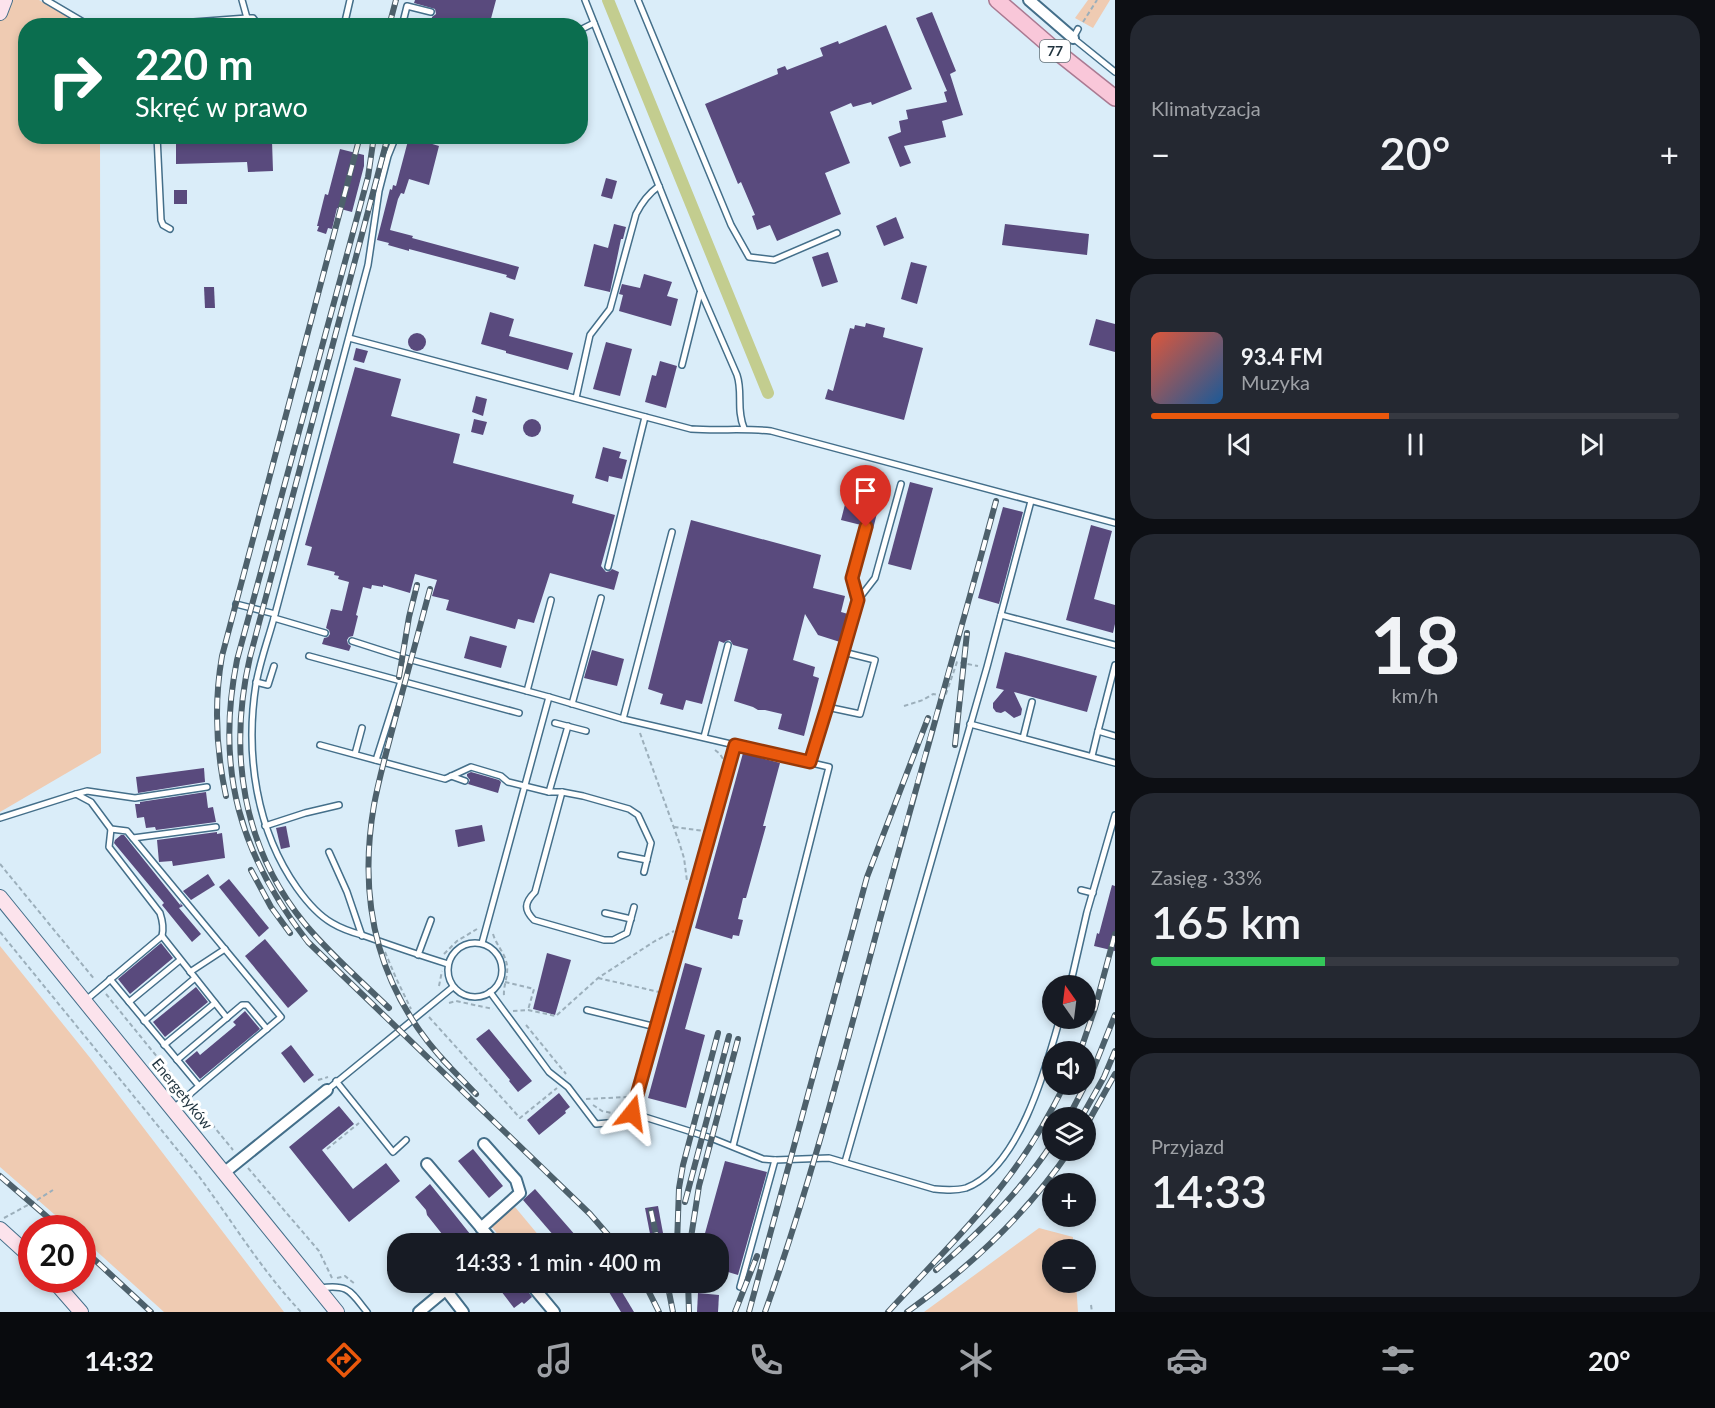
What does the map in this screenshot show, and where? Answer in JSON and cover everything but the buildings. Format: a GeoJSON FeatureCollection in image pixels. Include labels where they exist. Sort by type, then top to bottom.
{"type":"FeatureCollection","features":[{"type":"Feature","properties":{"kind":"main road"},"geometry":{"type":"LineString","coordinates":[[0,13],[5,0]]}},
{"type":"Feature","properties":{"kind":"main road","name":"77"},"geometry":{"type":"LineString","coordinates":[[997,0],[1115,98]]}},
{"type":"Feature","properties":{"kind":"main road","name":"Energetyków"},"geometry":{"type":"LineString","coordinates":[[0,897],[337,1312]]}},
{"type":"Feature","properties":{"kind":"main road"},"geometry":{"type":"LineString","coordinates":[[1,1224],[18,1243]]}},
{"type":"Feature","properties":{"kind":"main road"},"geometry":{"type":"LineString","coordinates":[[64,1293],[81,1312]]}},
{"type":"Feature","properties":{"kind":"street"},"geometry":{"type":"LineString","coordinates":[[1029,0],[1075,33]]}},
{"type":"Feature","properties":{"kind":"street"},"geometry":{"type":"LineString","coordinates":[[225,1172],[327,1090]]}},
{"type":"Feature","properties":{"kind":"street"},"geometry":{"type":"LineString","coordinates":[[481,1228],[520,1193],[516,1180],[484,1144]]}},
{"type":"Feature","properties":{"kind":"street"},"geometry":{"type":"LineString","coordinates":[[427,1164],[485,1233]]}},
{"type":"Feature","properties":{"kind":"street"},"geometry":{"type":"LineString","coordinates":[[419,1312],[442,1293]]}},
{"type":"Feature","properties":{"kind":"street"},"geometry":{"type":"LineString","coordinates":[[448,1293],[463,1312]]}},
{"type":"Feature","properties":{"kind":"street"},"geometry":{"type":"LineString","coordinates":[[538,1293],[554,1312]]}},
{"type":"Feature","properties":{"kind":"lane"},"geometry":{"type":"LineString","coordinates":[[46,0],[76,18]]}},
{"type":"Feature","properties":{"kind":"lane"},"geometry":{"type":"LineString","coordinates":[[242,0],[247,18],[253,18]]}},
{"type":"Feature","properties":{"kind":"lane"},"geometry":{"type":"LineString","coordinates":[[346,18],[350,0]]}},
{"type":"Feature","properties":{"kind":"lane"},"geometry":{"type":"LineString","coordinates":[[585,0],[701,292],[740,383],[739,409],[744,428]]}},
{"type":"Feature","properties":{"kind":"lane"},"geometry":{"type":"LineString","coordinates":[[638,0],[731,225],[749,257],[774,260],[837,233]]}},
{"type":"Feature","properties":{"kind":"lane"},"geometry":{"type":"LineString","coordinates":[[404,18],[408,3],[431,12]]}},
{"type":"Feature","properties":{"kind":"lane"},"geometry":{"type":"LineString","coordinates":[[588,26],[594,23]]}},
{"type":"Feature","properties":{"kind":"lane"},"geometry":{"type":"LineString","coordinates":[[1075,33],[1115,72]]}},
{"type":"Feature","properties":{"kind":"lane"},"geometry":{"type":"LineString","coordinates":[[157,144],[161,220],[163,225],[170,230]]}},
{"type":"Feature","properties":{"kind":"lane"},"geometry":{"type":"LineString","coordinates":[[393,144],[381,178],[368,265],[256,682],[253,744],[258,794],[265,826],[278,858],[314,910],[347,931],[445,963]]}},
{"type":"Feature","properties":{"kind":"lane"},"geometry":{"type":"LineString","coordinates":[[576,398],[590,335],[610,309],[636,214],[651,191],[659,186]]}},
{"type":"Feature","properties":{"kind":"lane"},"geometry":{"type":"LineString","coordinates":[[682,364],[701,292]]}},
{"type":"Feature","properties":{"kind":"lane"},"geometry":{"type":"LineString","coordinates":[[349,338],[691,429],[771,430],[1115,523]]}},
{"type":"Feature","properties":{"kind":"lane"},"geometry":{"type":"LineString","coordinates":[[608,567],[645,417]]}},
{"type":"Feature","properties":{"kind":"lane"},"geometry":{"type":"LineString","coordinates":[[810,762],[858,600],[875,578],[901,484]]}},
{"type":"Feature","properties":{"kind":"lane"},"geometry":{"type":"LineString","coordinates":[[845,1162],[987,667],[1031,501]]}},
{"type":"Feature","properties":{"kind":"lane"},"geometry":{"type":"LineString","coordinates":[[858,600],[852,578],[866,527]]}},
{"type":"Feature","properties":{"kind":"lane"},"geometry":{"type":"LineString","coordinates":[[623,719],[672,532]]}},
{"type":"Feature","properties":{"kind":"lane"},"geometry":{"type":"LineString","coordinates":[[572,704],[601,598]]}},
{"type":"Feature","properties":{"kind":"lane"},"geometry":{"type":"LineString","coordinates":[[527,691],[551,600]]}},
{"type":"Feature","properties":{"kind":"lane"},"geometry":{"type":"LineString","coordinates":[[236,604],[325,633]]}},
{"type":"Feature","properties":{"kind":"lane"},"geometry":{"type":"LineString","coordinates":[[1000,615],[1115,645]]}},
{"type":"Feature","properties":{"kind":"lane"},"geometry":{"type":"LineString","coordinates":[[352,641],[408,659],[623,719],[829,767],[733,1146]]}},
{"type":"Feature","properties":{"kind":"lane"},"geometry":{"type":"LineString","coordinates":[[704,737],[728,645]]}},
{"type":"Feature","properties":{"kind":"lane"},"geometry":{"type":"LineString","coordinates":[[827,707],[860,714],[875,660],[843,652]]}},
{"type":"Feature","properties":{"kind":"lane"},"geometry":{"type":"LineString","coordinates":[[309,656],[519,713]]}},
{"type":"Feature","properties":{"kind":"lane"},"geometry":{"type":"LineString","coordinates":[[376,760],[408,659]]}},
{"type":"Feature","properties":{"kind":"lane"},"geometry":{"type":"LineString","coordinates":[[1092,756],[1115,665]]}},
{"type":"Feature","properties":{"kind":"lane"},"geometry":{"type":"LineString","coordinates":[[256,682],[268,686],[274,666]]}},
{"type":"Feature","properties":{"kind":"lane"},"geometry":{"type":"LineString","coordinates":[[482,943],[549,697]]}},
{"type":"Feature","properties":{"kind":"lane"},"geometry":{"type":"LineString","coordinates":[[1023,738],[1032,702]]}},
{"type":"Feature","properties":{"kind":"lane"},"geometry":{"type":"LineString","coordinates":[[555,723],[586,731]]}},
{"type":"Feature","properties":{"kind":"lane"},"geometry":{"type":"LineString","coordinates":[[970,724],[1115,763]]}},
{"type":"Feature","properties":{"kind":"lane"},"geometry":{"type":"LineString","coordinates":[[549,792],[568,726]]}},
{"type":"Feature","properties":{"kind":"lane"},"geometry":{"type":"LineString","coordinates":[[355,754],[362,728]]}},
{"type":"Feature","properties":{"kind":"lane"},"geometry":{"type":"LineString","coordinates":[[1098,731],[1115,736]]}},
{"type":"Feature","properties":{"kind":"lane"},"geometry":{"type":"LineString","coordinates":[[320,745],[445,779],[471,767],[501,776],[508,782],[549,792],[562,792],[629,809],[638,815],[651,843],[644,872]]}},
{"type":"Feature","properties":{"kind":"lane"},"geometry":{"type":"LineString","coordinates":[[490,992],[549,1072],[570,1084],[596,1124],[630,1121],[735,745]]}},
{"type":"Feature","properties":{"kind":"lane"},"geometry":{"type":"LineString","coordinates":[[451,776],[465,781]]}},
{"type":"Feature","properties":{"kind":"lane"},"geometry":{"type":"LineString","coordinates":[[0,818],[87,791],[135,798],[207,787]]}},
{"type":"Feature","properties":{"kind":"lane"},"geometry":{"type":"LineString","coordinates":[[562,792],[535,892],[528,899],[526,908],[529,915],[534,920],[604,940],[613,940],[627,933],[634,906]]}},
{"type":"Feature","properties":{"kind":"lane"},"geometry":{"type":"LineString","coordinates":[[76,794],[91,802],[111,828],[127,831],[281,1017],[172,1109]]}},
{"type":"Feature","properties":{"kind":"lane"},"geometry":{"type":"LineString","coordinates":[[265,826],[339,805]]}},
{"type":"Feature","properties":{"kind":"lane"},"geometry":{"type":"LineString","coordinates":[[1073,975],[1092,893],[1115,815]]}},
{"type":"Feature","properties":{"kind":"lane"},"geometry":{"type":"LineString","coordinates":[[133,838],[216,827]]}},
{"type":"Feature","properties":{"kind":"lane"},"geometry":{"type":"LineString","coordinates":[[84,1001],[162,936],[164,923],[160,913],[109,847],[111,828]]}},
{"type":"Feature","properties":{"kind":"lane"},"geometry":{"type":"LineString","coordinates":[[329,852],[347,892],[362,936]]}},
{"type":"Feature","properties":{"kind":"lane"},"geometry":{"type":"LineString","coordinates":[[621,855],[647,860]]}},
{"type":"Feature","properties":{"kind":"lane"},"geometry":{"type":"LineString","coordinates":[[1081,890],[1092,893]]}},
{"type":"Feature","properties":{"kind":"lane"},"geometry":{"type":"LineString","coordinates":[[605,913],[631,918]]}},
{"type":"Feature","properties":{"kind":"lane"},"geometry":{"type":"LineString","coordinates":[[418,955],[431,920]]}},
{"type":"Feature","properties":{"kind":"lane"},"geometry":{"type":"LineString","coordinates":[[162,936],[227,1018]]}},
{"type":"Feature","properties":{"kind":"lane"},"geometry":{"type":"LineString","coordinates":[[470,943],[482,943],[490,947],[501,961],[501,978],[497,986],[483,996],[475,997],[460,993],[453,987],[445,963],[458,948],[470,943]]}},
{"type":"Feature","properties":{"kind":"lane"},"geometry":{"type":"LineString","coordinates":[[190,972],[225,949]]}},
{"type":"Feature","properties":{"kind":"lane"},"geometry":{"type":"LineString","coordinates":[[129,1002],[180,960]]}},
{"type":"Feature","properties":{"kind":"lane"},"geometry":{"type":"LineString","coordinates":[[144,1021],[195,978]]}},
{"type":"Feature","properties":{"kind":"lane"},"geometry":{"type":"LineString","coordinates":[[110,980],[199,1086]]}},
{"type":"Feature","properties":{"kind":"lane"},"geometry":{"type":"LineString","coordinates":[[327,1090],[453,987]]}},
{"type":"Feature","properties":{"kind":"lane"},"geometry":{"type":"LineString","coordinates":[[164,1045],[215,1003]]}},
{"type":"Feature","properties":{"kind":"lane"},"geometry":{"type":"LineString","coordinates":[[177,1060],[242,1005],[247,1005],[267,1029]]}},
{"type":"Feature","properties":{"kind":"lane"},"geometry":{"type":"LineString","coordinates":[[587,1010],[656,1027]]}},
{"type":"Feature","properties":{"kind":"lane"},"geometry":{"type":"LineString","coordinates":[[632,1113],[733,1146],[763,1159],[829,1158],[934,1189],[951,1191],[965,1188],[981,1180],[1002,1158],[1033,1106],[1057,1029]]}},
{"type":"Feature","properties":{"kind":"lane"},"geometry":{"type":"LineString","coordinates":[[336,1081],[375,1129],[383,1143],[393,1152],[406,1140]]}},
{"type":"Feature","properties":{"kind":"lane"},"geometry":{"type":"LineString","coordinates":[[740,1287],[775,1160]]}},
{"type":"Feature","properties":{"kind":"lane"},"geometry":{"type":"LineString","coordinates":[[318,1288],[340,1286],[346,1288],[368,1312]]}},
{"type":"Feature","properties":{"kind":"path"},"geometry":{"type":"LineString","coordinates":[[1075,33],[1097,0]]}},
{"type":"Feature","properties":{"kind":"path"},"geometry":{"type":"LineString","coordinates":[[904,706],[933,694],[943,696],[946,694],[957,662],[987,667]]}},
{"type":"Feature","properties":{"kind":"path"},"geometry":{"type":"LineString","coordinates":[[638,727],[684,858],[689,881],[688,890]]}},
{"type":"Feature","properties":{"kind":"path"},"geometry":{"type":"LineString","coordinates":[[712,747],[723,760]]}},
{"type":"Feature","properties":{"kind":"path"},"geometry":{"type":"LineString","coordinates":[[674,827],[704,831]]}},
{"type":"Feature","properties":{"kind":"path"},"geometry":{"type":"LineString","coordinates":[[439,988],[447,950],[480,925]]}},
{"type":"Feature","properties":{"kind":"path"},"geometry":{"type":"LineString","coordinates":[[443,1006],[456,1001],[490,1009],[528,1010],[556,1016],[598,978],[677,929],[674,940]]}},
{"type":"Feature","properties":{"kind":"path"},"geometry":{"type":"LineString","coordinates":[[0,932],[198,1175],[261,1264],[301,1312]]}},
{"type":"Feature","properties":{"kind":"path"},"geometry":{"type":"LineString","coordinates":[[493,933],[507,963],[504,995],[508,1002]]}},
{"type":"Feature","properties":{"kind":"path"},"geometry":{"type":"LineString","coordinates":[[382,943],[412,1011],[408,1014]]}},
{"type":"Feature","properties":{"kind":"path"},"geometry":{"type":"LineString","coordinates":[[598,978],[660,992]]}},
{"type":"Feature","properties":{"kind":"path"},"geometry":{"type":"LineString","coordinates":[[505,982],[534,989],[528,1010]]}},
{"type":"Feature","properties":{"kind":"path"},"geometry":{"type":"LineString","coordinates":[[423,1022],[436,1012]]}},
{"type":"Feature","properties":{"kind":"path"},"geometry":{"type":"LineString","coordinates":[[429,1017],[520,1118],[556,1088],[560,1089],[570,1084],[522,1020]]}},
{"type":"Feature","properties":{"kind":"path"},"geometry":{"type":"LineString","coordinates":[[318,1080],[335,1074]]}},
{"type":"Feature","properties":{"kind":"path"},"geometry":{"type":"LineString","coordinates":[[616,1114],[602,1111],[586,1099],[631,1096],[628,1106]]}},
{"type":"Feature","properties":{"kind":"path"},"geometry":{"type":"LineString","coordinates":[[327,1149],[360,1122]]}},
{"type":"Feature","properties":{"kind":"path"},"geometry":{"type":"LineString","coordinates":[[1,1224],[53,1190]]}},
{"type":"Feature","properties":{"kind":"path"},"geometry":{"type":"LineString","coordinates":[[1091,1305],[1092,1312]]}},
{"type":"Feature","properties":{"kind":"shaded area"},"geometry":{"type":"Polygon","coordinates":[[[0,0],[39,0],[70,18],[18,18],[18,144],[100,144],[101,753],[0,812],[0,0]]]}},
{"type":"Feature","properties":{"kind":"shaded area"},"geometry":{"type":"Polygon","coordinates":[[[1088,0],[1110,0],[1093,28],[1075,18],[1088,0]]]}},
{"type":"Feature","properties":{"kind":"shaded area"},"geometry":{"type":"Polygon","coordinates":[[[0,946],[91,1059],[284,1312],[164,1312],[96,1251],[96,1215],[55,1215],[0,1167],[0,946]]]}},
{"type":"Feature","properties":{"kind":"shaded area"},"geometry":{"type":"Polygon","coordinates":[[[515,1207],[537,1233],[497,1233],[491,1226],[515,1207]]]}},
{"type":"Feature","properties":{"kind":"shaded area"},"geometry":{"type":"Polygon","coordinates":[[[1039,1228],[1073,1237],[1073,1239],[1042,1239],[1042,1293],[1077,1293],[1078,1312],[924,1312],[1039,1228]]]}},
{"type":"Feature","properties":{"kind":"waterway"},"geometry":{"type":"LineString","coordinates":[[608,0],[768,393]]}},
{"type":"Feature","properties":{"kind":"railway"},"geometry":{"type":"LineString","coordinates":[[391,18],[396,0]]}},
{"type":"Feature","properties":{"kind":"railway"},"geometry":{"type":"LineString","coordinates":[[226,796],[217,726],[222,656],[358,144]]}},
{"type":"Feature","properties":{"kind":"railway"},"geometry":{"type":"LineString","coordinates":[[373,144],[368,177],[237,660],[231,700],[229,738],[232,775],[239,810],[250,844],[265,877],[308,942],[590,1214],[606,1233]]}},
{"type":"Feature","properties":{"kind":"railway"},"geometry":{"type":"LineString","coordinates":[[386,144],[250,657],[243,693],[240,728],[241,763],[246,797],[254,831],[267,863],[284,894],[305,924],[335,957],[389,1008]]}},
{"type":"Feature","properties":{"kind":"railway"},"geometry":{"type":"LineString","coordinates":[[765,1312],[828,1113],[996,501]]}},
{"type":"Feature","properties":{"kind":"railway"},"geometry":{"type":"LineString","coordinates":[[399,677],[417,585]]}},
{"type":"Feature","properties":{"kind":"railway"},"geometry":{"type":"LineString","coordinates":[[430,589],[376,793],[369,842],[369,877],[372,912],[379,945],[390,977],[405,1008],[425,1038],[449,1066]]}},
{"type":"Feature","properties":{"kind":"railway"},"geometry":{"type":"LineString","coordinates":[[955,745],[967,633]]}},
{"type":"Feature","properties":{"kind":"railway"},"geometry":{"type":"LineString","coordinates":[[749,1312],[867,877],[928,718]]}},
{"type":"Feature","properties":{"kind":"railway"},"geometry":{"type":"LineString","coordinates":[[251,870],[271,907],[290,933]]}},
{"type":"Feature","properties":{"kind":"railway"},"geometry":{"type":"LineString","coordinates":[[1084,1041],[1115,934]]}},
{"type":"Feature","properties":{"kind":"railway"},"geometry":{"type":"LineString","coordinates":[[1074,1107],[1093,1070],[1115,1015]]}},
{"type":"Feature","properties":{"kind":"railway"},"geometry":{"type":"LineString","coordinates":[[677,1233],[679,1188],[683,1165],[718,1033]]}},
{"type":"Feature","properties":{"kind":"railway"},"geometry":{"type":"LineString","coordinates":[[685,1202],[729,1036]]}},
{"type":"Feature","properties":{"kind":"railway"},"geometry":{"type":"LineString","coordinates":[[692,1233],[699,1186],[738,1039]]}},
{"type":"Feature","properties":{"kind":"railway"},"geometry":{"type":"LineString","coordinates":[[1087,1107],[1115,1051]]}},
{"type":"Feature","properties":{"kind":"railway"},"geometry":{"type":"LineString","coordinates":[[443,1060],[476,1094]]}},
{"type":"Feature","properties":{"kind":"railway"},"geometry":{"type":"LineString","coordinates":[[1096,1108],[1115,1074]]}},
{"type":"Feature","properties":{"kind":"railway"},"geometry":{"type":"LineString","coordinates":[[888,1312],[996,1193],[1026,1153],[1060,1095]]}},
{"type":"Feature","properties":{"kind":"railway"},"geometry":{"type":"LineString","coordinates":[[936,1270],[999,1210],[1042,1158]]}},
{"type":"Feature","properties":{"kind":"railway"},"geometry":{"type":"LineString","coordinates":[[907,1312],[953,1277],[996,1238],[1035,1196],[1062,1161]]}},
{"type":"Feature","properties":{"kind":"railway"},"geometry":{"type":"LineString","coordinates":[[0,1176],[45,1215]]}},
{"type":"Feature","properties":{"kind":"railway"},"geometry":{"type":"LineString","coordinates":[[651,1211],[656,1233]]}},
{"type":"Feature","properties":{"kind":"railway"},"geometry":{"type":"LineString","coordinates":[[735,1312],[757,1256]]}},
{"type":"Feature","properties":{"kind":"railway"},"geometry":{"type":"LineString","coordinates":[[96,1261],[151,1312]]}},
{"type":"Feature","properties":{"kind":"railway"},"geometry":{"type":"LineString","coordinates":[[650,1293],[659,1312]]}},
{"type":"Feature","properties":{"kind":"railway"},"geometry":{"type":"LineString","coordinates":[[669,1293],[673,1312]]}},
{"type":"Feature","properties":{"kind":"railway"},"geometry":{"type":"LineString","coordinates":[[688,1293],[689,1312]]}},
{"type":"Feature","properties":{"kind":"route"},"geometry":{"type":"LineString","coordinates":[[632,1113],[735,745],[810,762],[858,600],[852,578],[866,527]]}}]}
